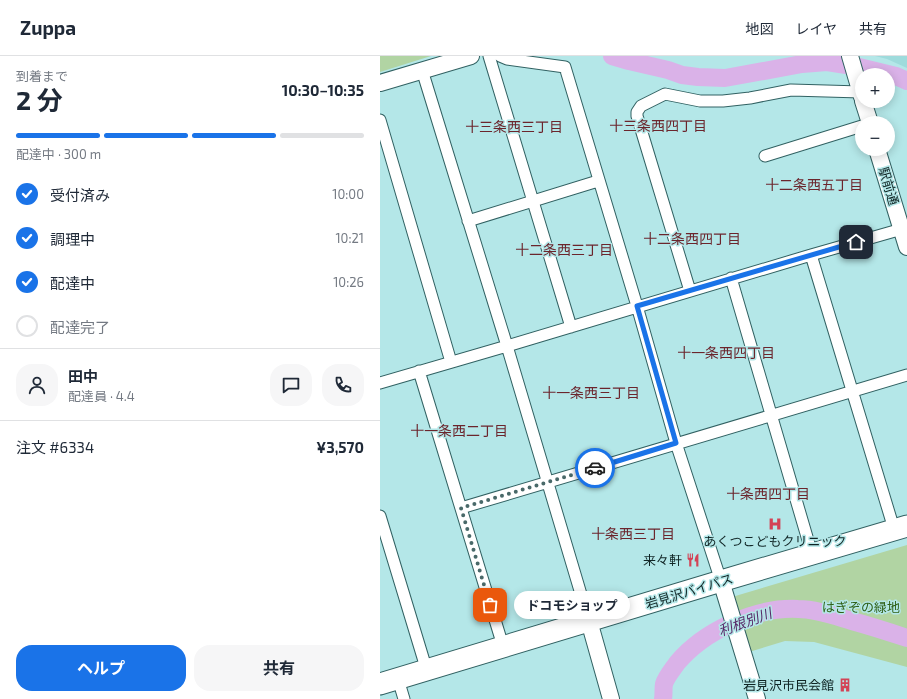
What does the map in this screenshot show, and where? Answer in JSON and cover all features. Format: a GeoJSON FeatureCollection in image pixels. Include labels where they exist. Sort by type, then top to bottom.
{"type":"FeatureCollection","features":[{"type":"Feature","properties":{"kind":"highway","name":"岩見沢バイパス"},"geometry":{"type":"LineString","coordinates":[[389,682],[503,646],[901,527]]}},
{"type":"Feature","properties":{"kind":"street"},"geometry":{"type":"LineString","coordinates":[[380,83],[471,56]]}},
{"type":"Feature","properties":{"kind":"street"},"geometry":{"type":"LineString","coordinates":[[489,56],[571,327]]}},
{"type":"Feature","properties":{"kind":"street"},"geometry":{"type":"LineString","coordinates":[[500,56],[507,59],[564,67],[637,306],[676,443],[721,581],[757,699]]}},
{"type":"Feature","properties":{"kind":"street"},"geometry":{"type":"LineString","coordinates":[[850,56],[855,73]]}},
{"type":"Feature","properties":{"kind":"street"},"geometry":{"type":"LineString","coordinates":[[422,70],[548,482],[611,699]]}},
{"type":"Feature","properties":{"kind":"street"},"geometry":{"type":"LineString","coordinates":[[690,291],[637,116],[639,108],[666,94],[700,101],[723,101],[750,98],[791,90],[855,94]]}},
{"type":"Feature","properties":{"kind":"street"},"geometry":{"type":"LineString","coordinates":[[380,120],[451,362]]}},
{"type":"Feature","properties":{"kind":"street"},"geometry":{"type":"LineString","coordinates":[[765,156],[855,128]]}},
{"type":"Feature","properties":{"kind":"street","name":"駅前通"},"geometry":{"type":"LineString","coordinates":[[879,156],[907,247]]}},
{"type":"Feature","properties":{"kind":"street"},"geometry":{"type":"LineString","coordinates":[[468,221],[598,181]]}},
{"type":"Feature","properties":{"kind":"street"},"geometry":{"type":"LineString","coordinates":[[380,382],[902,229]]}},
{"type":"Feature","properties":{"kind":"street"},"geometry":{"type":"LineString","coordinates":[[811,255],[852,390],[901,527]]}},
{"type":"Feature","properties":{"kind":"street"},"geometry":{"type":"LineString","coordinates":[[731,278],[812,554]]}},
{"type":"Feature","properties":{"kind":"street"},"geometry":{"type":"LineString","coordinates":[[420,371],[503,646]]}},
{"type":"Feature","properties":{"kind":"street"},"geometry":{"type":"LineString","coordinates":[[461,508],[852,390],[907,375]]}},
{"type":"Feature","properties":{"kind":"street"},"geometry":{"type":"LineString","coordinates":[[380,516],[426,670]]}},
{"type":"Feature","properties":{"kind":"street"},"geometry":{"type":"LineString","coordinates":[[389,682],[404,699]]}},
{"type":"Feature","properties":{"kind":"shaded area"},"geometry":{"type":"Polygon","coordinates":[[[875,56],[907,56],[907,68],[887,59],[875,56]]]}},
{"type":"Feature","properties":{"kind":"green space"},"geometry":{"type":"Polygon","coordinates":[[[380,56],[431,56],[380,72],[380,56]]]}},
{"type":"Feature","properties":{"kind":"green space","name":"はぎぞの緑地"},"geometry":{"type":"Polygon","coordinates":[[[907,545],[907,667],[814,642],[785,641],[749,652],[732,597],[907,545]]]}},
{"type":"Feature","properties":{"kind":"waterway"},"geometry":{"type":"LineString","coordinates":[[612,56],[682,75],[698,77],[725,78],[802,64],[827,62],[859,67],[896,76],[907,81]]}},
{"type":"Feature","properties":{"kind":"waterway","name":"利根別川"},"geometry":{"type":"LineString","coordinates":[[663,699],[664,684],[666,679],[677,663],[688,651],[716,631],[732,623],[765,612],[782,609],[819,611],[907,638]]}},
{"type":"Feature","properties":{"kind":"way so far"},"geometry":{"type":"LineString","coordinates":[[490,605],[461,508],[595,468]]}},
{"type":"Feature","properties":{"kind":"place","name":"あくつこどもクリニック"},"geometry":{"type":"Point","coordinates":[775,524]}},
{"type":"Feature","properties":{"kind":"place","name":"来々軒"},"geometry":{"type":"Point","coordinates":[693,560]}},
{"type":"Feature","properties":{"kind":"place","name":"ドコモショップ"},"geometry":{"type":"Point","coordinates":[490,605]}},
{"type":"Feature","properties":{"kind":"place","name":"岩見沢市民会館"},"geometry":{"type":"Point","coordinates":[845,685]}},
{"type":"Feature","properties":{"kind":"district","name":"十三条西四丁目"},"geometry":{"type":"Point","coordinates":[658,126]}},
{"type":"Feature","properties":{"kind":"district","name":"十三条西三丁目"},"geometry":{"type":"Point","coordinates":[514,127]}},
{"type":"Feature","properties":{"kind":"district","name":"十二条西五丁目"},"geometry":{"type":"Point","coordinates":[814,185]}},
{"type":"Feature","properties":{"kind":"district","name":"十二条西四丁目"},"geometry":{"type":"Point","coordinates":[692,239]}},
{"type":"Feature","properties":{"kind":"district","name":"十二条西三丁目"},"geometry":{"type":"Point","coordinates":[564,250]}},
{"type":"Feature","properties":{"kind":"district","name":"十一条西四丁目"},"geometry":{"type":"Point","coordinates":[726,353]}},
{"type":"Feature","properties":{"kind":"district","name":"十一条西三丁目"},"geometry":{"type":"Point","coordinates":[591,393]}},
{"type":"Feature","properties":{"kind":"district","name":"十一条西二丁目"},"geometry":{"type":"Point","coordinates":[459,431]}},
{"type":"Feature","properties":{"kind":"district","name":"十条西四丁目"},"geometry":{"type":"Point","coordinates":[768,494]}},
{"type":"Feature","properties":{"kind":"district","name":"十条西三丁目"},"geometry":{"type":"Point","coordinates":[633,534]}},
{"type":"Feature","properties":{"kind":"route"},"geometry":{"type":"LineString","coordinates":[[595,468],[676,443],[637,306],[856,242]]}}]}
